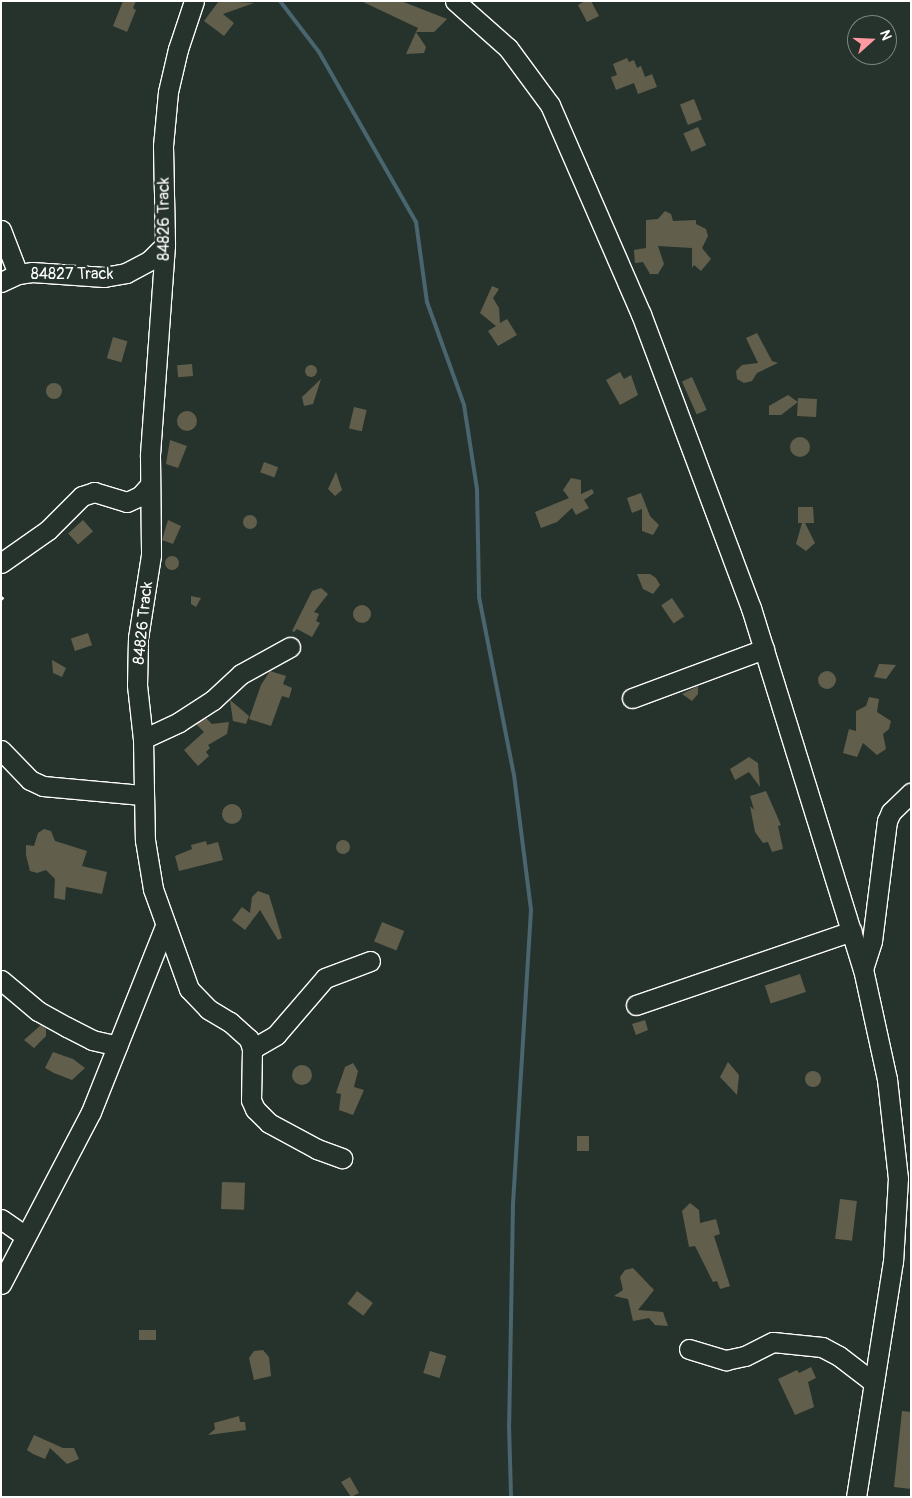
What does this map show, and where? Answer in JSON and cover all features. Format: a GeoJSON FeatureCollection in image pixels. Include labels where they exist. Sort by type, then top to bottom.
{"type":"FeatureCollection","features":[{"type":"Feature","properties":{"kind":"street","name":"84826 Track"},"geometry":{"type":"LineString","coordinates":[[194,1],[178,49],[168,92],[163,146],[165,245],[150,485],[151,555],[138,638],[137,685],[143,739],[142,795],[153,889],[164,926],[190,989],[208,1009],[244,1032],[252,1049]]}},
{"type":"Feature","properties":{"kind":"street"},"geometry":{"type":"LineString","coordinates":[[455,1],[508,48],[550,105],[641,314],[764,649],[863,968],[887,1079],[898,1178],[893,1261],[856,1497]]}},
{"type":"Feature","properties":{"kind":"street"},"geometry":{"type":"LineString","coordinates":[[1,230],[9,278]]}},
{"type":"Feature","properties":{"kind":"street","name":"84827 Track"},"geometry":{"type":"LineString","coordinates":[[9,278],[32,272],[104,277],[126,273],[150,260],[165,245]]}},
{"type":"Feature","properties":{"kind":"street"},"geometry":{"type":"LineString","coordinates":[[1,563],[48,530],[82,496],[102,493],[127,502],[140,496],[150,485]]}},
{"type":"Feature","properties":{"kind":"street"},"geometry":{"type":"LineString","coordinates":[[143,739],[180,722],[213,700],[241,674],[290,647]]}},
{"type":"Feature","properties":{"kind":"street"},"geometry":{"type":"LineString","coordinates":[[632,698],[764,649]]}},
{"type":"Feature","properties":{"kind":"street"},"geometry":{"type":"LineString","coordinates":[[1,750],[30,780],[43,786],[142,795]]}},
{"type":"Feature","properties":{"kind":"street"},"geometry":{"type":"LineString","coordinates":[[863,968],[872,941],[887,821],[891,812],[911,793]]}},
{"type":"Feature","properties":{"kind":"street"},"geometry":{"type":"LineString","coordinates":[[1,1284],[56,1185],[91,1112],[164,926]]}},
{"type":"Feature","properties":{"kind":"street"},"geometry":{"type":"LineString","coordinates":[[636,1005],[852,931]]}},
{"type":"Feature","properties":{"kind":"street"},"geometry":{"type":"LineString","coordinates":[[342,1158],[317,1149],[260,1117],[250,1100],[252,1049],[276,1035],[325,978],[370,961]]}},
{"type":"Feature","properties":{"kind":"street"},"geometry":{"type":"LineString","coordinates":[[1,980],[38,1011],[66,1027],[92,1040],[117,1046]]}},
{"type":"Feature","properties":{"kind":"street"},"geometry":{"type":"LineString","coordinates":[[1,1219],[26,1236]]}},
{"type":"Feature","properties":{"kind":"street"},"geometry":{"type":"LineString","coordinates":[[690,1349],[726,1360],[745,1356],[773,1342],[822,1347],[839,1356],[874,1383]]}},
{"type":"Feature","properties":{"kind":"building"},"geometry":{"type":"Polygon","coordinates":[[[123,1],[136,1],[133,8],[136,10],[127,32],[113,26],[123,1]]]}},
{"type":"Feature","properties":{"kind":"building"},"geometry":{"type":"Polygon","coordinates":[[[219,1],[254,3],[223,14],[234,23],[224,36],[204,21],[219,1]]]}},
{"type":"Feature","properties":{"kind":"building"},"geometry":{"type":"Polygon","coordinates":[[[361,1],[401,1],[447,19],[434,32],[416,32],[418,28],[361,1]]]}},
{"type":"Feature","properties":{"kind":"building"},"geometry":{"type":"Polygon","coordinates":[[[585,1],[591,1],[599,16],[587,22],[578,5],[585,1]]]}},
{"type":"Feature","properties":{"kind":"building"},"geometry":{"type":"Polygon","coordinates":[[[416,32],[426,47],[424,53],[406,54],[416,32]]]}},
{"type":"Feature","properties":{"kind":"building"},"geometry":{"type":"Polygon","coordinates":[[[627,58],[629,62],[634,60],[637,68],[641,66],[645,77],[652,74],[657,87],[638,94],[634,83],[616,90],[611,77],[617,75],[613,64],[627,58]]]}},
{"type":"Feature","properties":{"kind":"building"},"geometry":{"type":"Polygon","coordinates":[[[694,99],[702,120],[688,125],[680,104],[694,99]]]}},
{"type":"Feature","properties":{"kind":"building"},"geometry":{"type":"Polygon","coordinates":[[[698,127],[706,145],[692,152],[683,134],[698,127]]]}},
{"type":"Feature","properties":{"kind":"building"},"geometry":{"type":"Polygon","coordinates":[[[665,211],[671,214],[673,221],[696,220],[696,224],[706,229],[708,236],[702,248],[711,259],[701,271],[694,265],[692,268],[692,248],[658,246],[664,264],[658,274],[650,274],[643,262],[635,263],[634,250],[646,248],[646,220],[658,219],[665,211]]]}},
{"type":"Feature","properties":{"kind":"building"},"geometry":{"type":"Polygon","coordinates":[[[492,286],[499,289],[493,298],[499,308],[500,323],[507,319],[517,335],[498,346],[488,331],[496,326],[480,313],[492,286]]]}},
{"type":"Feature","properties":{"kind":"building"},"geometry":{"type":"Polygon","coordinates":[[[757,333],[772,361],[778,363],[757,373],[752,381],[744,383],[737,379],[736,371],[742,365],[758,363],[746,338],[757,333]]]}},
{"type":"Feature","properties":{"kind":"building"},"geometry":{"type":"Polygon","coordinates":[[[113,337],[127,341],[121,362],[107,358],[113,337]]]}},
{"type":"Feature","properties":{"kind":"building"},"geometry":{"type":"Polygon","coordinates":[[[192,364],[193,376],[178,377],[177,365],[192,364]]]}},
{"type":"Feature","properties":{"kind":"building"},"geometry":{"type":"Polygon","coordinates":[[[311,365],[317,371],[311,377],[305,371],[311,365]]]}},
{"type":"Feature","properties":{"kind":"building"},"geometry":{"type":"Polygon","coordinates":[[[620,372],[624,379],[631,375],[638,395],[620,405],[606,380],[620,372]]]}},
{"type":"Feature","properties":{"kind":"building"},"geometry":{"type":"Polygon","coordinates":[[[692,377],[707,410],[697,414],[682,381],[692,377]]]}},
{"type":"Feature","properties":{"kind":"building"},"geometry":{"type":"Polygon","coordinates":[[[321,379],[313,404],[304,406],[302,397],[321,379]]]}},
{"type":"Feature","properties":{"kind":"building"},"geometry":{"type":"Polygon","coordinates":[[[54,383],[60,385],[62,391],[60,397],[54,399],[48,397],[46,391],[48,385],[54,383]]]}},
{"type":"Feature","properties":{"kind":"building"},"geometry":{"type":"Polygon","coordinates":[[[788,395],[798,402],[781,415],[769,415],[769,406],[788,395]]]}},
{"type":"Feature","properties":{"kind":"building"},"geometry":{"type":"Polygon","coordinates":[[[798,398],[817,399],[816,417],[797,416],[798,398]]]}},
{"type":"Feature","properties":{"kind":"building"},"geometry":{"type":"Polygon","coordinates":[[[354,407],[367,410],[362,431],[349,428],[354,407]]]}},
{"type":"Feature","properties":{"kind":"building"},"geometry":{"type":"Polygon","coordinates":[[[187,411],[194,414],[197,421],[194,428],[187,431],[180,428],[177,421],[180,414],[187,411]]]}},
{"type":"Feature","properties":{"kind":"building"},"geometry":{"type":"Polygon","coordinates":[[[796,437],[804,437],[810,443],[810,451],[804,457],[796,457],[790,451],[790,443],[796,437]]]}},
{"type":"Feature","properties":{"kind":"building"},"geometry":{"type":"Polygon","coordinates":[[[170,440],[187,446],[178,468],[166,464],[170,440]]]}},
{"type":"Feature","properties":{"kind":"building"},"geometry":{"type":"Polygon","coordinates":[[[264,462],[278,467],[274,477],[260,472],[264,462]]]}},
{"type":"Feature","properties":{"kind":"building"},"geometry":{"type":"Polygon","coordinates":[[[336,472],[342,490],[335,496],[328,489],[336,472]]]}},
{"type":"Feature","properties":{"kind":"building"},"geometry":{"type":"Polygon","coordinates":[[[571,478],[581,480],[581,494],[592,489],[594,493],[584,500],[589,508],[576,515],[572,508],[557,522],[541,528],[535,512],[569,498],[563,490],[571,478]]]}},
{"type":"Feature","properties":{"kind":"building"},"geometry":{"type":"Polygon","coordinates":[[[641,493],[650,516],[659,525],[653,535],[642,531],[642,509],[632,513],[627,498],[641,493]]]}},
{"type":"Feature","properties":{"kind":"building"},"geometry":{"type":"Polygon","coordinates":[[[798,507],[813,507],[814,523],[805,523],[815,543],[806,551],[796,544],[802,523],[798,523],[798,507]]]}},
{"type":"Feature","properties":{"kind":"building"},"geometry":{"type":"Polygon","coordinates":[[[250,515],[255,517],[257,522],[255,527],[250,529],[245,527],[243,522],[245,517],[250,515]]]}},
{"type":"Feature","properties":{"kind":"building"},"geometry":{"type":"Polygon","coordinates":[[[83,520],[93,531],[78,545],[68,533],[83,520]]]}},
{"type":"Feature","properties":{"kind":"building"},"geometry":{"type":"Polygon","coordinates":[[[168,520],[181,526],[173,544],[162,540],[168,520]]]}},
{"type":"Feature","properties":{"kind":"building"},"geometry":{"type":"Polygon","coordinates":[[[169,556],[175,556],[179,563],[175,570],[169,570],[165,566],[165,560],[169,556]]]}},
{"type":"Feature","properties":{"kind":"building"},"geometry":{"type":"Polygon","coordinates":[[[637,574],[650,574],[656,578],[660,585],[653,594],[643,589],[637,574]]]}},
{"type":"Feature","properties":{"kind":"building"},"geometry":{"type":"Polygon","coordinates":[[[321,588],[328,594],[314,612],[319,614],[316,621],[320,623],[312,637],[297,629],[294,632],[292,631],[312,591],[321,588]]]}},
{"type":"Feature","properties":{"kind":"building"},"geometry":{"type":"Polygon","coordinates":[[[191,596],[201,598],[196,607],[191,604],[191,596]]]}},
{"type":"Feature","properties":{"kind":"building"},"geometry":{"type":"Polygon","coordinates":[[[672,598],[684,616],[674,624],[661,605],[672,598]]]}},
{"type":"Feature","properties":{"kind":"building"},"geometry":{"type":"Polygon","coordinates":[[[362,605],[368,608],[371,614],[368,620],[362,623],[356,620],[353,614],[356,608],[362,605]]]}},
{"type":"Feature","properties":{"kind":"building"},"geometry":{"type":"Polygon","coordinates":[[[88,633],[92,645],[75,651],[71,639],[88,633]]]}},
{"type":"Feature","properties":{"kind":"building"},"geometry":{"type":"Polygon","coordinates":[[[52,660],[66,668],[62,677],[53,673],[52,660]]]}},
{"type":"Feature","properties":{"kind":"building"},"geometry":{"type":"Polygon","coordinates":[[[879,664],[896,665],[886,679],[874,677],[879,664]]]}},
{"type":"Feature","properties":{"kind":"building"},"geometry":{"type":"Polygon","coordinates":[[[270,671],[286,676],[283,684],[292,688],[289,698],[282,696],[271,726],[249,719],[261,685],[270,671]]]}},
{"type":"Feature","properties":{"kind":"building"},"geometry":{"type":"Polygon","coordinates":[[[827,671],[833,674],[836,680],[833,686],[827,689],[821,686],[818,680],[821,674],[827,671]]]}},
{"type":"Feature","properties":{"kind":"building"},"geometry":{"type":"Polygon","coordinates":[[[698,686],[698,694],[692,701],[682,694],[698,686]]]}},
{"type":"Feature","properties":{"kind":"building"},"geometry":{"type":"Polygon","coordinates":[[[869,697],[879,699],[877,712],[891,721],[889,729],[883,734],[886,749],[877,755],[863,743],[857,757],[843,753],[849,729],[856,731],[856,711],[866,706],[869,697]]]}},
{"type":"Feature","properties":{"kind":"building"},"geometry":{"type":"Polygon","coordinates":[[[230,700],[249,716],[246,724],[233,721],[230,700]]]}},
{"type":"Feature","properties":{"kind":"building"},"geometry":{"type":"Polygon","coordinates":[[[206,718],[212,724],[229,722],[227,734],[208,745],[210,748],[206,752],[209,756],[198,766],[184,750],[204,732],[196,724],[206,718]]]}},
{"type":"Feature","properties":{"kind":"building"},"geometry":{"type":"Polygon","coordinates":[[[749,757],[758,763],[760,787],[749,772],[735,780],[730,769],[749,757]]]}},
{"type":"Feature","properties":{"kind":"building"},"geometry":{"type":"Polygon","coordinates":[[[766,791],[781,825],[778,826],[783,849],[772,852],[768,842],[763,843],[755,832],[750,806],[754,810],[750,796],[766,791]]]}},
{"type":"Feature","properties":{"kind":"building"},"geometry":{"type":"Polygon","coordinates":[[[232,804],[239,807],[242,814],[239,821],[232,824],[225,821],[222,814],[225,807],[232,804]]]}},
{"type":"Feature","properties":{"kind":"building"},"geometry":{"type":"Polygon","coordinates":[[[44,829],[51,831],[55,841],[87,851],[82,866],[107,872],[102,894],[66,887],[65,900],[54,898],[55,879],[46,870],[37,873],[30,871],[26,855],[26,845],[34,846],[38,833],[44,829]]]}},
{"type":"Feature","properties":{"kind":"building"},"geometry":{"type":"Polygon","coordinates":[[[340,840],[346,840],[350,847],[346,854],[340,854],[336,850],[336,844],[340,840]]]}},
{"type":"Feature","properties":{"kind":"building"},"geometry":{"type":"Polygon","coordinates":[[[206,841],[207,845],[218,842],[223,860],[179,871],[175,856],[192,849],[191,845],[206,841]]]}},
{"type":"Feature","properties":{"kind":"building"},"geometry":{"type":"Polygon","coordinates":[[[258,891],[269,895],[282,938],[278,940],[260,910],[245,930],[232,920],[242,907],[250,913],[252,897],[258,891]]]}},
{"type":"Feature","properties":{"kind":"building"},"geometry":{"type":"Polygon","coordinates":[[[382,922],[404,931],[396,950],[374,941],[382,922]]]}},
{"type":"Feature","properties":{"kind":"building"},"geometry":{"type":"Polygon","coordinates":[[[800,974],[806,992],[771,1004],[765,985],[800,974]]]}},
{"type":"Feature","properties":{"kind":"building"},"geometry":{"type":"Polygon","coordinates":[[[645,1020],[648,1030],[636,1035],[632,1024],[645,1020]]]}},
{"type":"Feature","properties":{"kind":"building"},"geometry":{"type":"Polygon","coordinates":[[[41,1025],[46,1029],[46,1036],[34,1048],[24,1040],[41,1025]]]}},
{"type":"Feature","properties":{"kind":"building"},"geometry":{"type":"Polygon","coordinates":[[[53,1052],[73,1059],[85,1068],[72,1080],[54,1073],[45,1068],[53,1052]]]}},
{"type":"Feature","properties":{"kind":"building"},"geometry":{"type":"Polygon","coordinates":[[[728,1062],[739,1075],[737,1095],[720,1077],[728,1062]]]}},
{"type":"Feature","properties":{"kind":"building"},"geometry":{"type":"Polygon","coordinates":[[[353,1063],[358,1071],[354,1087],[364,1090],[353,1115],[339,1110],[341,1094],[336,1093],[345,1067],[353,1063]]]}},
{"type":"Feature","properties":{"kind":"building"},"geometry":{"type":"Polygon","coordinates":[[[302,1065],[309,1068],[312,1075],[309,1082],[302,1085],[295,1082],[292,1075],[295,1068],[302,1065]]]}},
{"type":"Feature","properties":{"kind":"building"},"geometry":{"type":"Polygon","coordinates":[[[810,1071],[816,1071],[821,1076],[819,1085],[810,1087],[805,1082],[805,1076],[810,1071]]]}},
{"type":"Feature","properties":{"kind":"building"},"geometry":{"type":"Polygon","coordinates":[[[577,1136],[589,1136],[589,1151],[577,1151],[577,1136]]]}},
{"type":"Feature","properties":{"kind":"building"},"geometry":{"type":"Polygon","coordinates":[[[222,1182],[245,1183],[244,1210],[221,1209],[222,1182]]]}},
{"type":"Feature","properties":{"kind":"building"},"geometry":{"type":"Polygon","coordinates":[[[840,1199],[857,1201],[852,1241],[835,1239],[840,1199]]]}},
{"type":"Feature","properties":{"kind":"building"},"geometry":{"type":"Polygon","coordinates":[[[690,1203],[699,1210],[700,1223],[716,1219],[720,1234],[714,1236],[730,1286],[720,1289],[717,1281],[713,1282],[695,1246],[689,1247],[682,1211],[690,1203]]]}},
{"type":"Feature","properties":{"kind":"building"},"geometry":{"type":"Polygon","coordinates":[[[633,1268],[654,1290],[638,1310],[663,1312],[668,1326],[655,1325],[649,1318],[633,1321],[628,1299],[614,1296],[623,1290],[620,1277],[625,1270],[633,1268]]]}},
{"type":"Feature","properties":{"kind":"building"},"geometry":{"type":"Polygon","coordinates":[[[357,1291],[373,1303],[363,1316],[347,1304],[357,1291]]]}},
{"type":"Feature","properties":{"kind":"building"},"geometry":{"type":"Polygon","coordinates":[[[139,1330],[156,1330],[156,1340],[139,1340],[139,1330]]]}},
{"type":"Feature","properties":{"kind":"building"},"geometry":{"type":"Polygon","coordinates":[[[263,1350],[269,1357],[271,1376],[254,1380],[249,1358],[254,1351],[263,1350]]]}},
{"type":"Feature","properties":{"kind":"building"},"geometry":{"type":"Polygon","coordinates":[[[430,1351],[446,1356],[440,1378],[423,1373],[430,1351]]]}},
{"type":"Feature","properties":{"kind":"building"},"geometry":{"type":"Polygon","coordinates":[[[811,1367],[816,1378],[808,1382],[814,1407],[795,1415],[778,1379],[797,1370],[799,1373],[811,1367]]]}},
{"type":"Feature","properties":{"kind":"building"},"geometry":{"type":"Polygon","coordinates":[[[902,1411],[911,1412],[911,1489],[894,1487],[902,1411]]]}},
{"type":"Feature","properties":{"kind":"building"},"geometry":{"type":"Polygon","coordinates":[[[239,1416],[240,1422],[245,1422],[246,1430],[208,1435],[215,1429],[214,1423],[239,1416]]]}},
{"type":"Feature","properties":{"kind":"building"},"geometry":{"type":"Polygon","coordinates":[[[34,1435],[63,1448],[74,1448],[79,1459],[67,1464],[50,1448],[45,1459],[33,1454],[27,1450],[34,1435]]]}},
{"type":"Feature","properties":{"kind":"building"},"geometry":{"type":"Polygon","coordinates":[[[350,1477],[359,1493],[351,1497],[341,1482],[350,1477]]]}},
{"type":"Feature","properties":{"kind":"waterway"},"geometry":{"type":"LineString","coordinates":[[280,1],[319,52],[416,222],[427,302],[464,405],[477,489],[479,597],[514,775],[531,910],[513,1204],[509,1424],[511,1497]]}}]}
